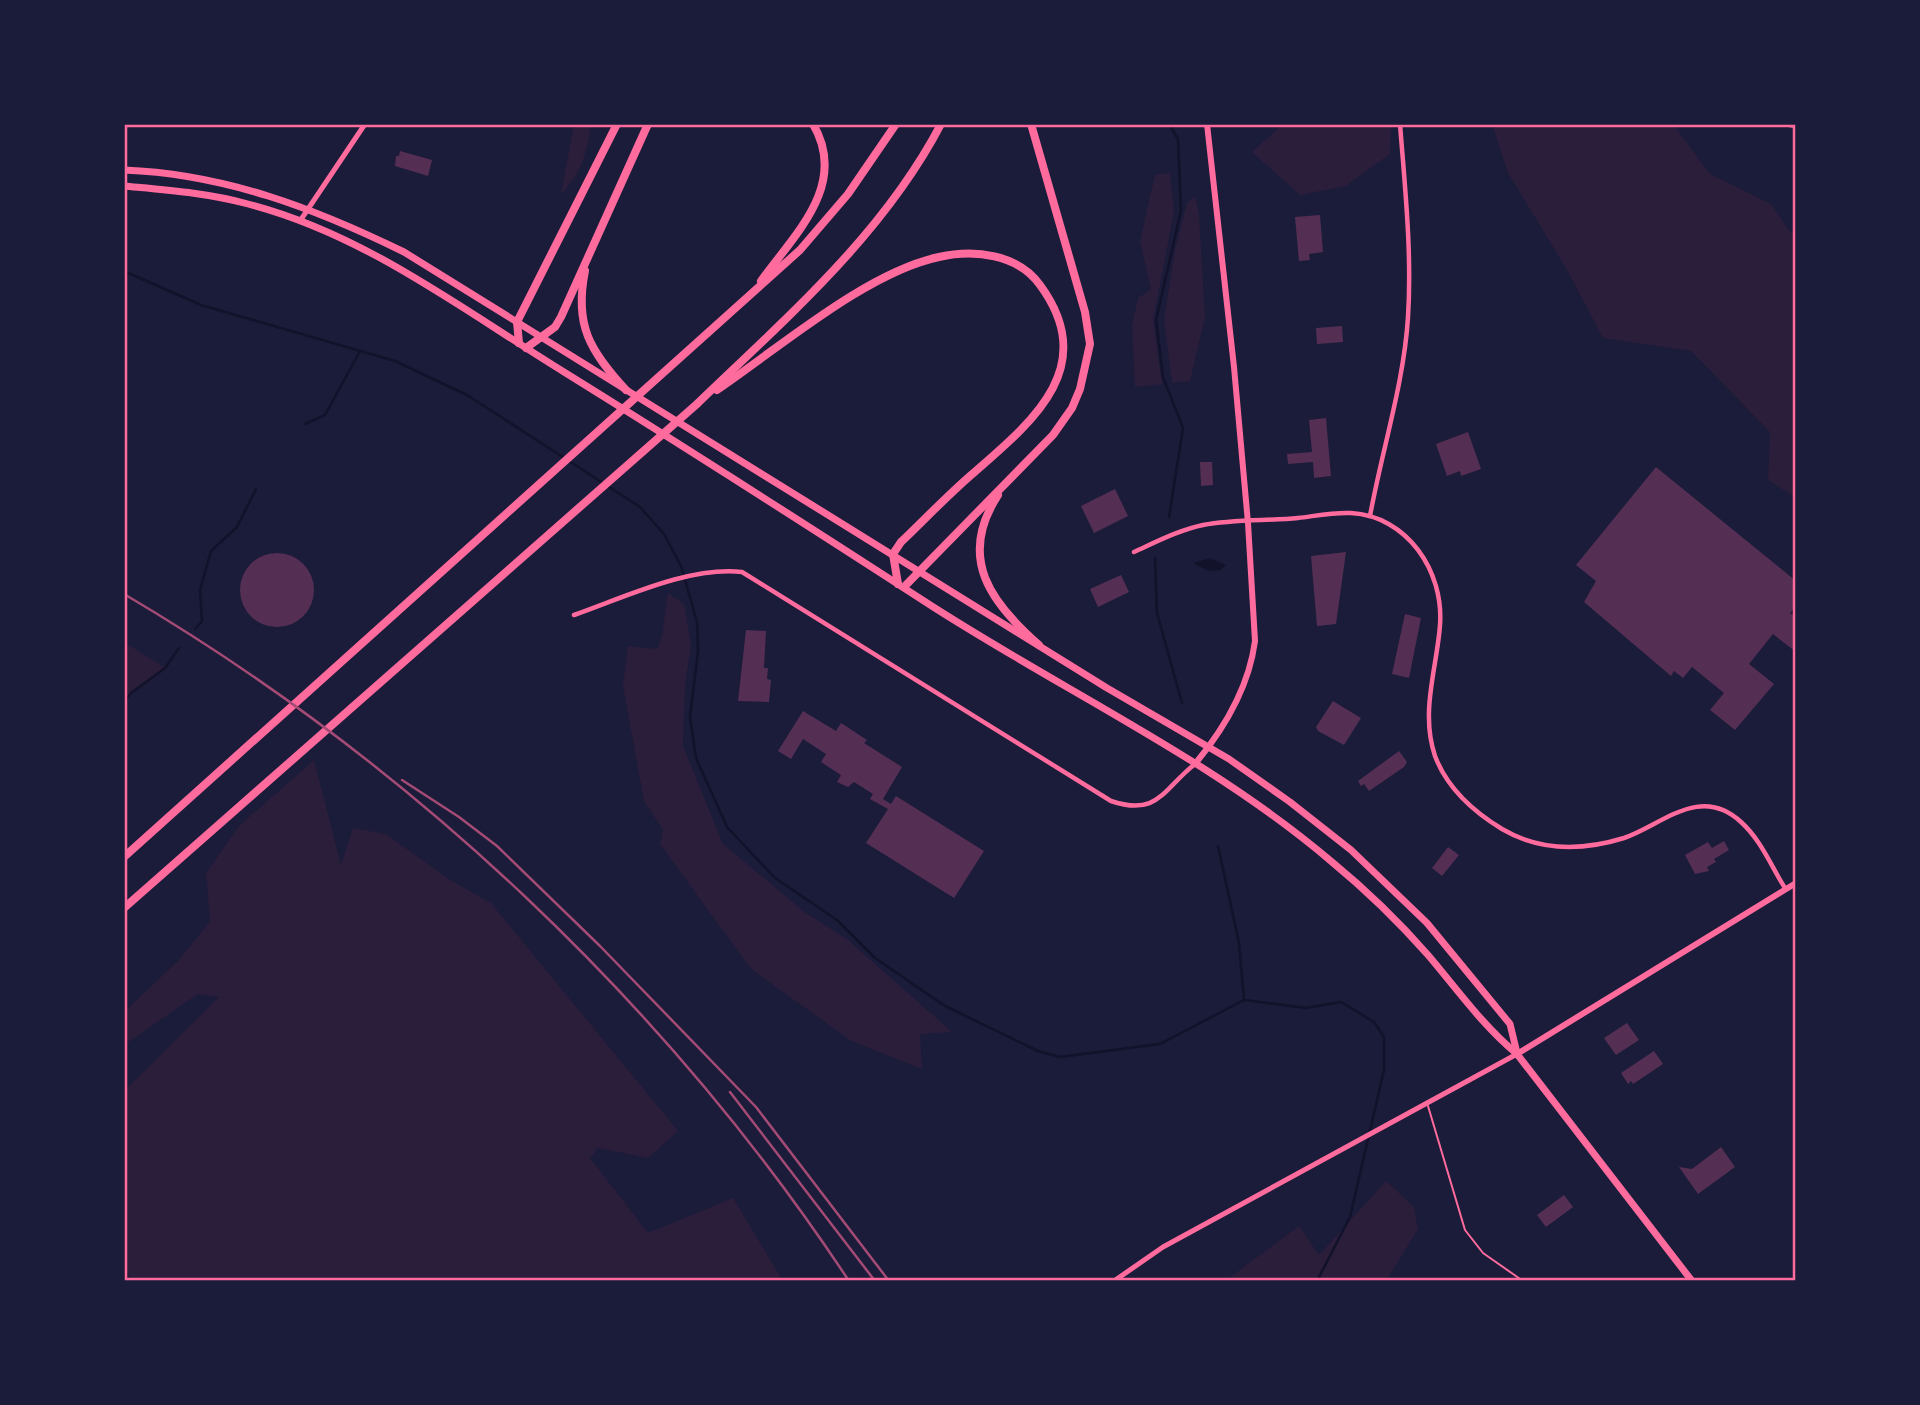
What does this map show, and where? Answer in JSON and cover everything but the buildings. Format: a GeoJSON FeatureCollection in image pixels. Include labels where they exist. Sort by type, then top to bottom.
{"type":"FeatureCollection","features":[{"type":"Feature","properties":{"kind":"highway"},"geometry":{"type":"LineString","coordinates":[[617,124],[517,322],[522,346],[555,327],[561,317],[648,124]]}},
{"type":"Feature","properties":{"kind":"highway"},"geometry":{"type":"LineString","coordinates":[[751,294],[802,229],[824,185],[824,153],[813,124]]}},
{"type":"Feature","properties":{"kind":"highway"},"geometry":{"type":"LineString","coordinates":[[124,857],[814,235],[868,168],[896,124]]}},
{"type":"Feature","properties":{"kind":"highway"},"geometry":{"type":"LineString","coordinates":[[124,908],[697,404],[855,247],[905,181],[940,124]]}},
{"type":"Feature","properties":{"kind":"highway"},"geometry":{"type":"LineString","coordinates":[[697,404],[853,295],[900,270],[938,257],[986,254],[1023,267],[1033,275],[1054,303],[1062,321],[1062,366],[1045,405],[901,542],[893,554],[901,585],[918,572],[1053,435],[1072,408],[1087,366],[1090,344],[1085,312],[1031,124]]}},
{"type":"Feature","properties":{"kind":"highway"},"geometry":{"type":"LineString","coordinates":[[589,255],[580,296],[583,323],[601,362],[626,390]]}},
{"type":"Feature","properties":{"kind":"highway"},"geometry":{"type":"LineString","coordinates":[[1006,482],[993,502],[982,531],[982,567],[987,586],[998,606],[1039,645]]}},
{"type":"Feature","properties":{"kind":"main road"},"geometry":{"type":"LineString","coordinates":[[1195,764],[1235,705],[1253,656],[1255,609],[1207,124]]}},
{"type":"Feature","properties":{"kind":"main road"},"geometry":{"type":"LineString","coordinates":[[124,170],[190,176],[236,185],[308,207],[404,252],[918,572],[1209,747],[1309,816],[1395,889],[1427,923],[1510,1024],[1517,1054]]}},
{"type":"Feature","properties":{"kind":"main road"},"geometry":{"type":"LineString","coordinates":[[124,186],[218,197],[300,221],[372,253],[901,585],[1195,764],[1332,862],[1406,932],[1495,1036],[1517,1054],[1692,1281]]}},
{"type":"Feature","properties":{"kind":"main road"},"geometry":{"type":"LineString","coordinates":[[1517,1054],[1796,883]]}},
{"type":"Feature","properties":{"kind":"street"},"geometry":{"type":"LineString","coordinates":[[300,221],[365,124]]}},
{"type":"Feature","properties":{"kind":"street"},"geometry":{"type":"LineString","coordinates":[[1370,516],[1408,317],[1407,216],[1400,124]]}},
{"type":"Feature","properties":{"kind":"street"},"geometry":{"type":"LineString","coordinates":[[1784,124],[1796,126]]}},
{"type":"Feature","properties":{"kind":"street"},"geometry":{"type":"LineString","coordinates":[[1134,552],[1202,525],[1351,513],[1370,516],[1393,525],[1412,540],[1434,578],[1440,602],[1440,626],[1429,699],[1431,738],[1447,778],[1475,811],[1522,839],[1551,848],[1588,847],[1627,837],[1668,814],[1688,808],[1719,810],[1734,816],[1752,833],[1785,888]]}},
{"type":"Feature","properties":{"kind":"street"},"geometry":{"type":"LineString","coordinates":[[574,615],[654,586],[717,571],[742,572],[767,585],[1111,801],[1140,807],[1153,803],[1195,764]]}},
{"type":"Feature","properties":{"kind":"street"},"geometry":{"type":"LineString","coordinates":[[1114,1281],[1163,1247],[1428,1105],[1517,1054]]}},
{"type":"Feature","properties":{"kind":"lane"},"geometry":{"type":"LineString","coordinates":[[1428,1105],[1465,1230],[1483,1253],[1523,1281]]}},
{"type":"Feature","properties":{"kind":"shaded area"},"geometry":{"type":"Polygon","coordinates":[[[574,124],[591,124],[582,162],[574,179],[561,194],[574,124]]]}},
{"type":"Feature","properties":{"kind":"shaded area"},"geometry":{"type":"Polygon","coordinates":[[[1283,124],[1391,124],[1390,154],[1346,186],[1300,195],[1252,152],[1283,124]]]}},
{"type":"Feature","properties":{"kind":"shaded area"},"geometry":{"type":"Polygon","coordinates":[[[1492,124],[1673,124],[1710,174],[1771,204],[1790,232],[1796,232],[1796,498],[1768,480],[1770,432],[1691,351],[1603,338],[1566,268],[1508,173],[1492,124]]]}},
{"type":"Feature","properties":{"kind":"shaded area"},"geometry":{"type":"Polygon","coordinates":[[[1170,173],[1174,212],[1153,320],[1162,384],[1135,387],[1132,326],[1138,298],[1151,289],[1140,241],[1155,175],[1170,173]]]}},
{"type":"Feature","properties":{"kind":"shaded area"},"geometry":{"type":"Polygon","coordinates":[[[1195,197],[1199,214],[1205,317],[1190,381],[1172,383],[1164,320],[1175,250],[1187,203],[1195,197]]]}},
{"type":"Feature","properties":{"kind":"shaded area"},"geometry":{"type":"Polygon","coordinates":[[[1210,558],[1226,565],[1221,570],[1209,571],[1193,563],[1210,558]]]}},
{"type":"Feature","properties":{"kind":"shaded area"},"geometry":{"type":"Polygon","coordinates":[[[668,593],[684,604],[691,645],[685,685],[683,746],[723,844],[806,913],[847,939],[952,1032],[920,1034],[922,1069],[851,1041],[751,969],[660,844],[663,830],[644,801],[623,686],[628,646],[657,649],[660,643],[668,593]]]}},
{"type":"Feature","properties":{"kind":"shaded area"},"geometry":{"type":"Polygon","coordinates":[[[124,642],[165,668],[131,693],[124,702],[124,642]]]}},
{"type":"Feature","properties":{"kind":"shaded area"},"geometry":{"type":"Polygon","coordinates":[[[314,760],[341,865],[353,828],[386,834],[447,878],[491,903],[678,1131],[648,1158],[598,1148],[590,1158],[648,1233],[733,1198],[783,1281],[131,1281],[124,1266],[124,1091],[219,997],[198,994],[124,1045],[124,1012],[180,959],[210,921],[206,873],[240,825],[314,760]]]}},
{"type":"Feature","properties":{"kind":"shaded area"},"geometry":{"type":"Polygon","coordinates":[[[1386,1181],[1414,1207],[1418,1229],[1386,1281],[1225,1281],[1299,1226],[1319,1255],[1386,1181]]]}},
{"type":"Feature","properties":{"kind":"waterway"},"geometry":{"type":"LineString","coordinates":[[1169,124],[1178,139],[1181,211],[1156,320],[1163,377],[1183,428],[1169,517]]}},
{"type":"Feature","properties":{"kind":"waterway"},"geometry":{"type":"LineString","coordinates":[[124,271],[201,305],[395,361],[467,395],[640,507],[664,534],[681,566],[697,622],[698,651],[690,717],[696,758],[727,827],[775,878],[837,920],[875,958],[945,1006],[1038,1051],[1060,1057],[1160,1044],[1244,1000],[1306,1008],[1341,1002],[1374,1022],[1384,1037],[1384,1070],[1350,1217],[1317,1281]]}},
{"type":"Feature","properties":{"kind":"waterway"},"geometry":{"type":"LineString","coordinates":[[305,424],[325,415],[360,351]]}},
{"type":"Feature","properties":{"kind":"waterway"},"geometry":{"type":"LineString","coordinates":[[195,629],[202,621],[200,590],[211,551],[237,527],[256,489]]}},
{"type":"Feature","properties":{"kind":"waterway"},"geometry":{"type":"LineString","coordinates":[[1155,558],[1157,613],[1182,703]]}},
{"type":"Feature","properties":{"kind":"waterway"},"geometry":{"type":"LineString","coordinates":[[124,702],[131,693],[165,668],[179,648]]}},
{"type":"Feature","properties":{"kind":"waterway"},"geometry":{"type":"LineString","coordinates":[[1218,846],[1239,943],[1244,1000]]}},
{"type":"Feature","properties":{"kind":"railway"},"geometry":{"type":"LineString","coordinates":[[124,594],[230,661],[333,734],[431,813],[526,897],[615,986],[699,1081],[777,1179],[849,1281]]}},
{"type":"Feature","properties":{"kind":"railway"},"geometry":{"type":"LineString","coordinates":[[402,780],[459,817],[497,846],[600,946],[756,1107],[889,1281]]}},
{"type":"Feature","properties":{"kind":"railway"},"geometry":{"type":"LineString","coordinates":[[730,1092],[875,1281]]}}]}
